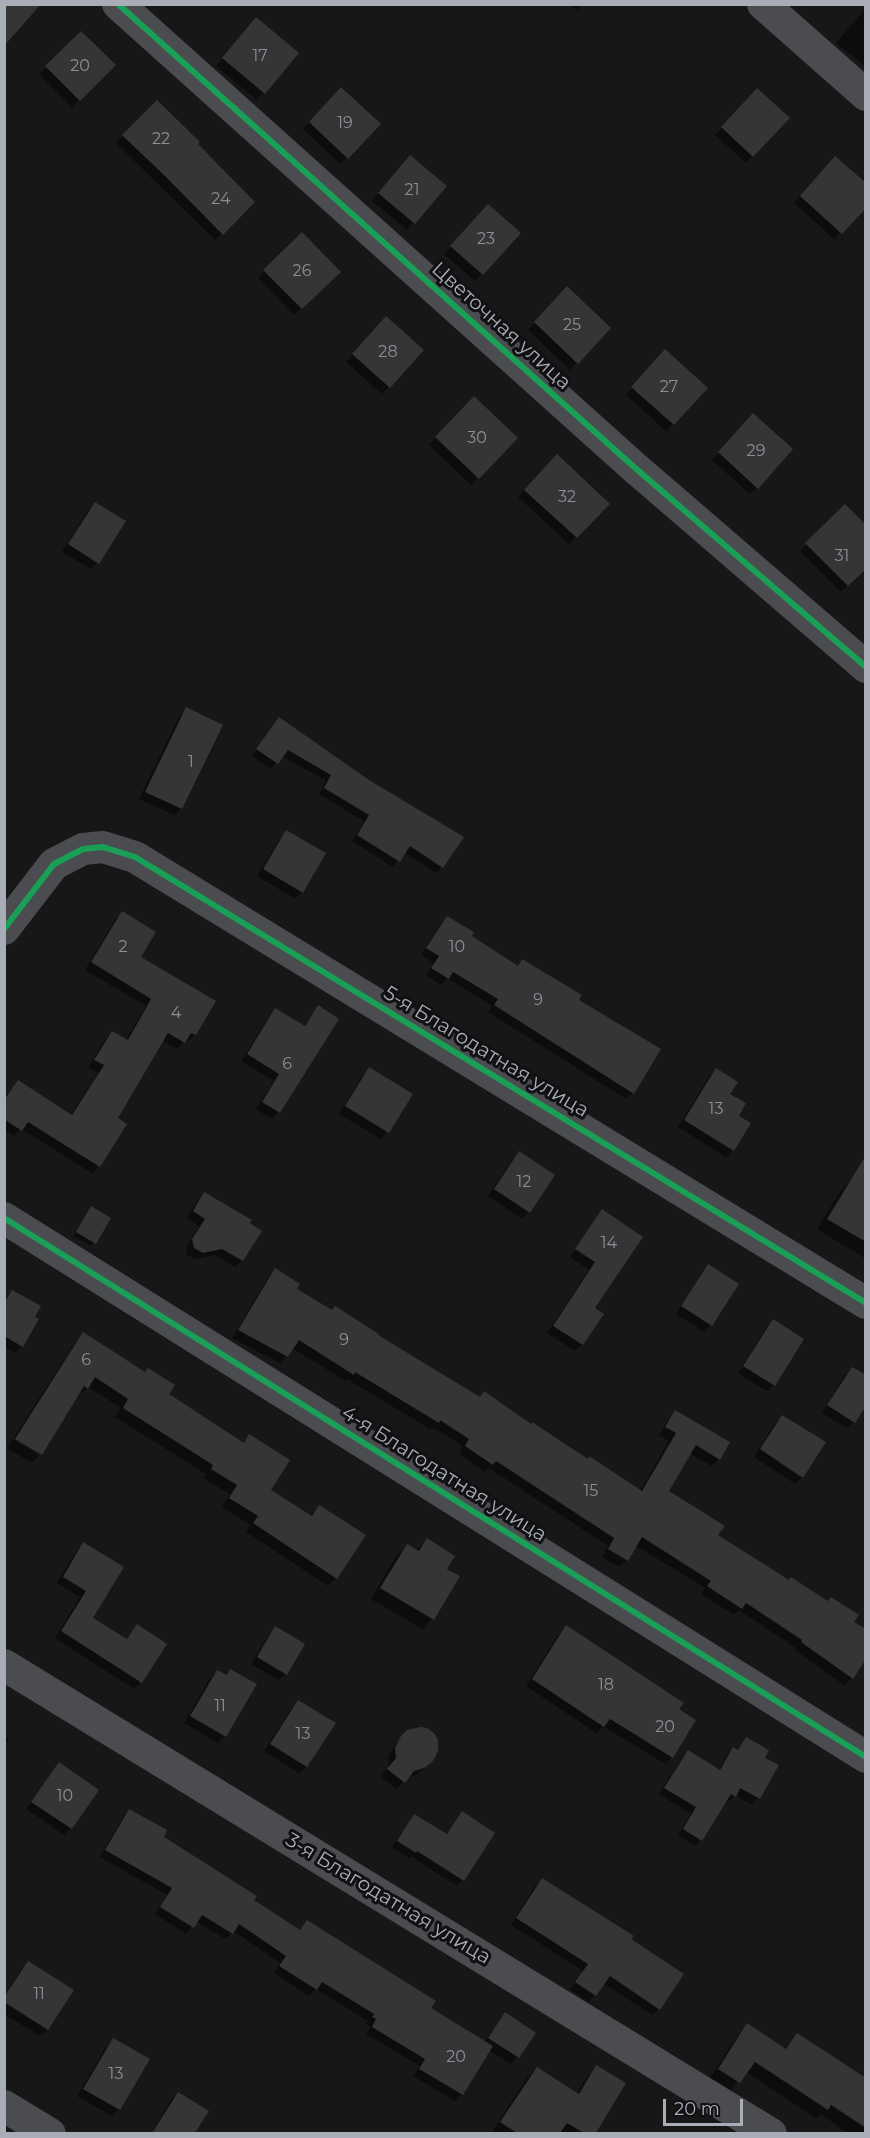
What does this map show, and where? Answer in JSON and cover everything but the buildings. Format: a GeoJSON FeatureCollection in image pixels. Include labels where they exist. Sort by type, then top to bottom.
{"type":"FeatureCollection","features":[{"type":"Feature","properties":{"kind":"street","name":"Цветочная улица"},"geometry":{"type":"LineString","coordinates":[[118,4],[625,459],[866,667]]}},
{"type":"Feature","properties":{"kind":"street"},"geometry":{"type":"LineString","coordinates":[[764,4],[866,95]]}},
{"type":"Feature","properties":{"kind":"street","name":"5-я Благодатная улица"},"geometry":{"type":"LineString","coordinates":[[4,929],[54,864],[83,849],[103,847],[135,857],[866,1303]]}},
{"type":"Feature","properties":{"kind":"street","name":"4-я Благодатная улица"},"geometry":{"type":"LineString","coordinates":[[4,1218],[866,1757]]}},
{"type":"Feature","properties":{"kind":"street","name":"3-я Благодатная улица"},"geometry":{"type":"LineString","coordinates":[[4,1665],[771,2133]]}},
{"type":"Feature","properties":{"kind":"street"},"geometry":{"type":"LineString","coordinates":[[4,2106],[50,2133]]}},
{"type":"Feature","properties":{"kind":"cycle path"},"geometry":{"type":"LineString","coordinates":[[118,4],[634,467],[866,667]]}},
{"type":"Feature","properties":{"kind":"cycle path"},"geometry":{"type":"LineString","coordinates":[[4,929],[54,864],[83,849],[103,847],[135,857],[866,1303]]}},
{"type":"Feature","properties":{"kind":"cycle path"},"geometry":{"type":"LineString","coordinates":[[4,1218],[866,1757]]}}]}
